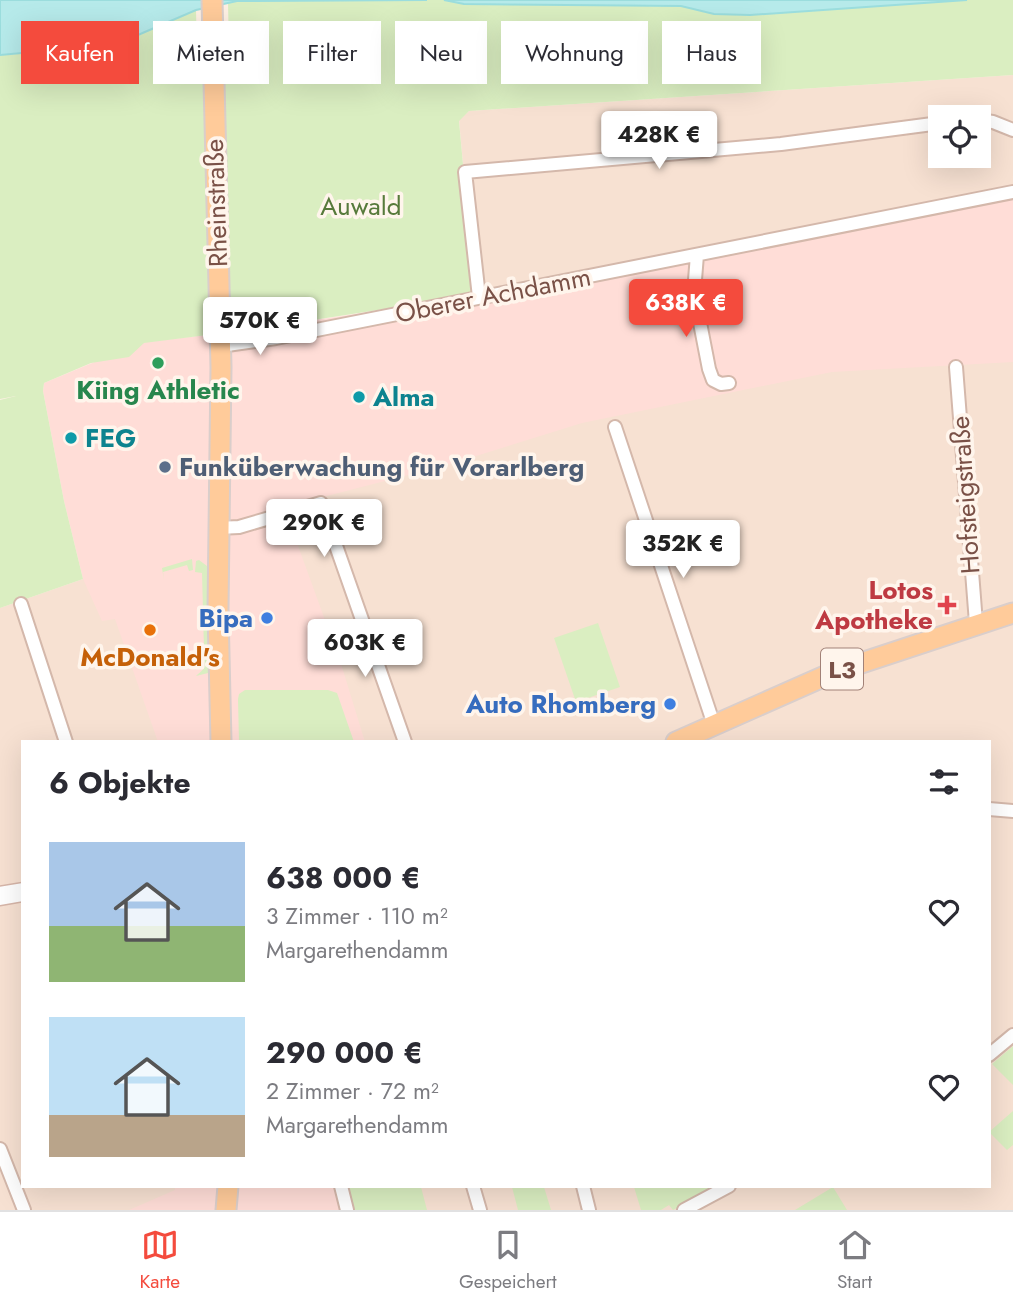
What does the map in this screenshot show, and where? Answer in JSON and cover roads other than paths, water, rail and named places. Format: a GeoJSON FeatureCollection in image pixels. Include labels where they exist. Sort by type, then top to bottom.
{"type":"FeatureCollection","features":[{"type":"Feature","properties":{"kind":"main road","name":"Rheinstraße"},"geometry":{"type":"LineString","coordinates":[[212,0],[220,346],[218,528],[221,740]]}},
{"type":"Feature","properties":{"kind":"main road","name":"L3"},"geometry":{"type":"LineString","coordinates":[[681,740],[834,672],[1013,612]]}},
{"type":"Feature","properties":{"kind":"main road"},"geometry":{"type":"LineString","coordinates":[[0,896],[21,892]]}},
{"type":"Feature","properties":{"kind":"main road"},"geometry":{"type":"LineString","coordinates":[[226,1210],[228,1188]]}},
{"type":"Feature","properties":{"kind":"street"},"geometry":{"type":"LineString","coordinates":[[991,122],[1013,130]]}},
{"type":"Feature","properties":{"kind":"street"},"geometry":{"type":"LineString","coordinates":[[479,297],[465,172],[780,144],[928,125]]}},
{"type":"Feature","properties":{"kind":"street","name":"Oberer Achdamm"},"geometry":{"type":"LineString","coordinates":[[220,346],[276,338],[1013,191]]}},
{"type":"Feature","properties":{"kind":"street"},"geometry":{"type":"LineString","coordinates":[[697,255],[694,292],[709,369],[713,380],[721,384],[729,383]]}},
{"type":"Feature","properties":{"kind":"street","name":"Hofsteigstraße"},"geometry":{"type":"LineString","coordinates":[[956,367],[976,624]]}},
{"type":"Feature","properties":{"kind":"street"},"geometry":{"type":"LineString","coordinates":[[615,427],[713,725]]}},
{"type":"Feature","properties":{"kind":"street"},"geometry":{"type":"LineString","coordinates":[[218,528],[239,527],[321,503],[404,740]]}},
{"type":"Feature","properties":{"kind":"street"},"geometry":{"type":"LineString","coordinates":[[21,604],[65,740]]}},
{"type":"Feature","properties":{"kind":"street"},"geometry":{"type":"LineString","coordinates":[[991,808],[1013,811]]}},
{"type":"Feature","properties":{"kind":"street"},"geometry":{"type":"LineString","coordinates":[[991,1053],[1013,1035]]}},
{"type":"Feature","properties":{"kind":"street"},"geometry":{"type":"LineString","coordinates":[[0,1149],[24,1210]]}},
{"type":"Feature","properties":{"kind":"street"},"geometry":{"type":"LineString","coordinates":[[342,1188],[347,1210]]}},
{"type":"Feature","properties":{"kind":"street"},"geometry":{"type":"LineString","coordinates":[[474,1188],[480,1210]]}},
{"type":"Feature","properties":{"kind":"street"},"geometry":{"type":"LineString","coordinates":[[584,1188],[589,1210]]}},
{"type":"Feature","properties":{"kind":"street"},"geometry":{"type":"LineString","coordinates":[[684,1210],[725,1188]]}},
{"type":"Feature","properties":{"kind":"water"},"geometry":{"type":"Polygon","coordinates":[[[0,0],[427,0],[237,1],[196,10],[170,21],[153,21],[153,29],[139,35],[139,21],[21,21],[21,53],[0,55],[0,0]]]}},
{"type":"Feature","properties":{"kind":"water"},"geometry":{"type":"Polygon","coordinates":[[[444,0],[967,0],[750,15],[714,14],[681,6],[464,4],[444,0]]]}},
{"type":"Feature","properties":{"kind":"place","name":"Kiing Athletic"},"geometry":{"type":"Point","coordinates":[158,363]}},
{"type":"Feature","properties":{"kind":"place","name":"Alma"},"geometry":{"type":"Point","coordinates":[359,397]}},
{"type":"Feature","properties":{"kind":"place","name":"FEG"},"geometry":{"type":"Point","coordinates":[71,438]}},
{"type":"Feature","properties":{"kind":"place","name":"Funküberwachung für Vorarlberg"},"geometry":{"type":"Point","coordinates":[165,467]}},
{"type":"Feature","properties":{"kind":"place","name":"Lotos Apotheke"},"geometry":{"type":"Point","coordinates":[947,605]}},
{"type":"Feature","properties":{"kind":"place","name":"Bipa"},"geometry":{"type":"Point","coordinates":[267,618]}},
{"type":"Feature","properties":{"kind":"place","name":"McDonald's"},"geometry":{"type":"Point","coordinates":[150,630]}},
{"type":"Feature","properties":{"kind":"place","name":"Auto Rhomberg"},"geometry":{"type":"Point","coordinates":[670,704]}},
{"type":"Feature","properties":{"kind":"park label","name":"Auwald"},"geometry":{"type":"Point","coordinates":[361,206]}}]}
